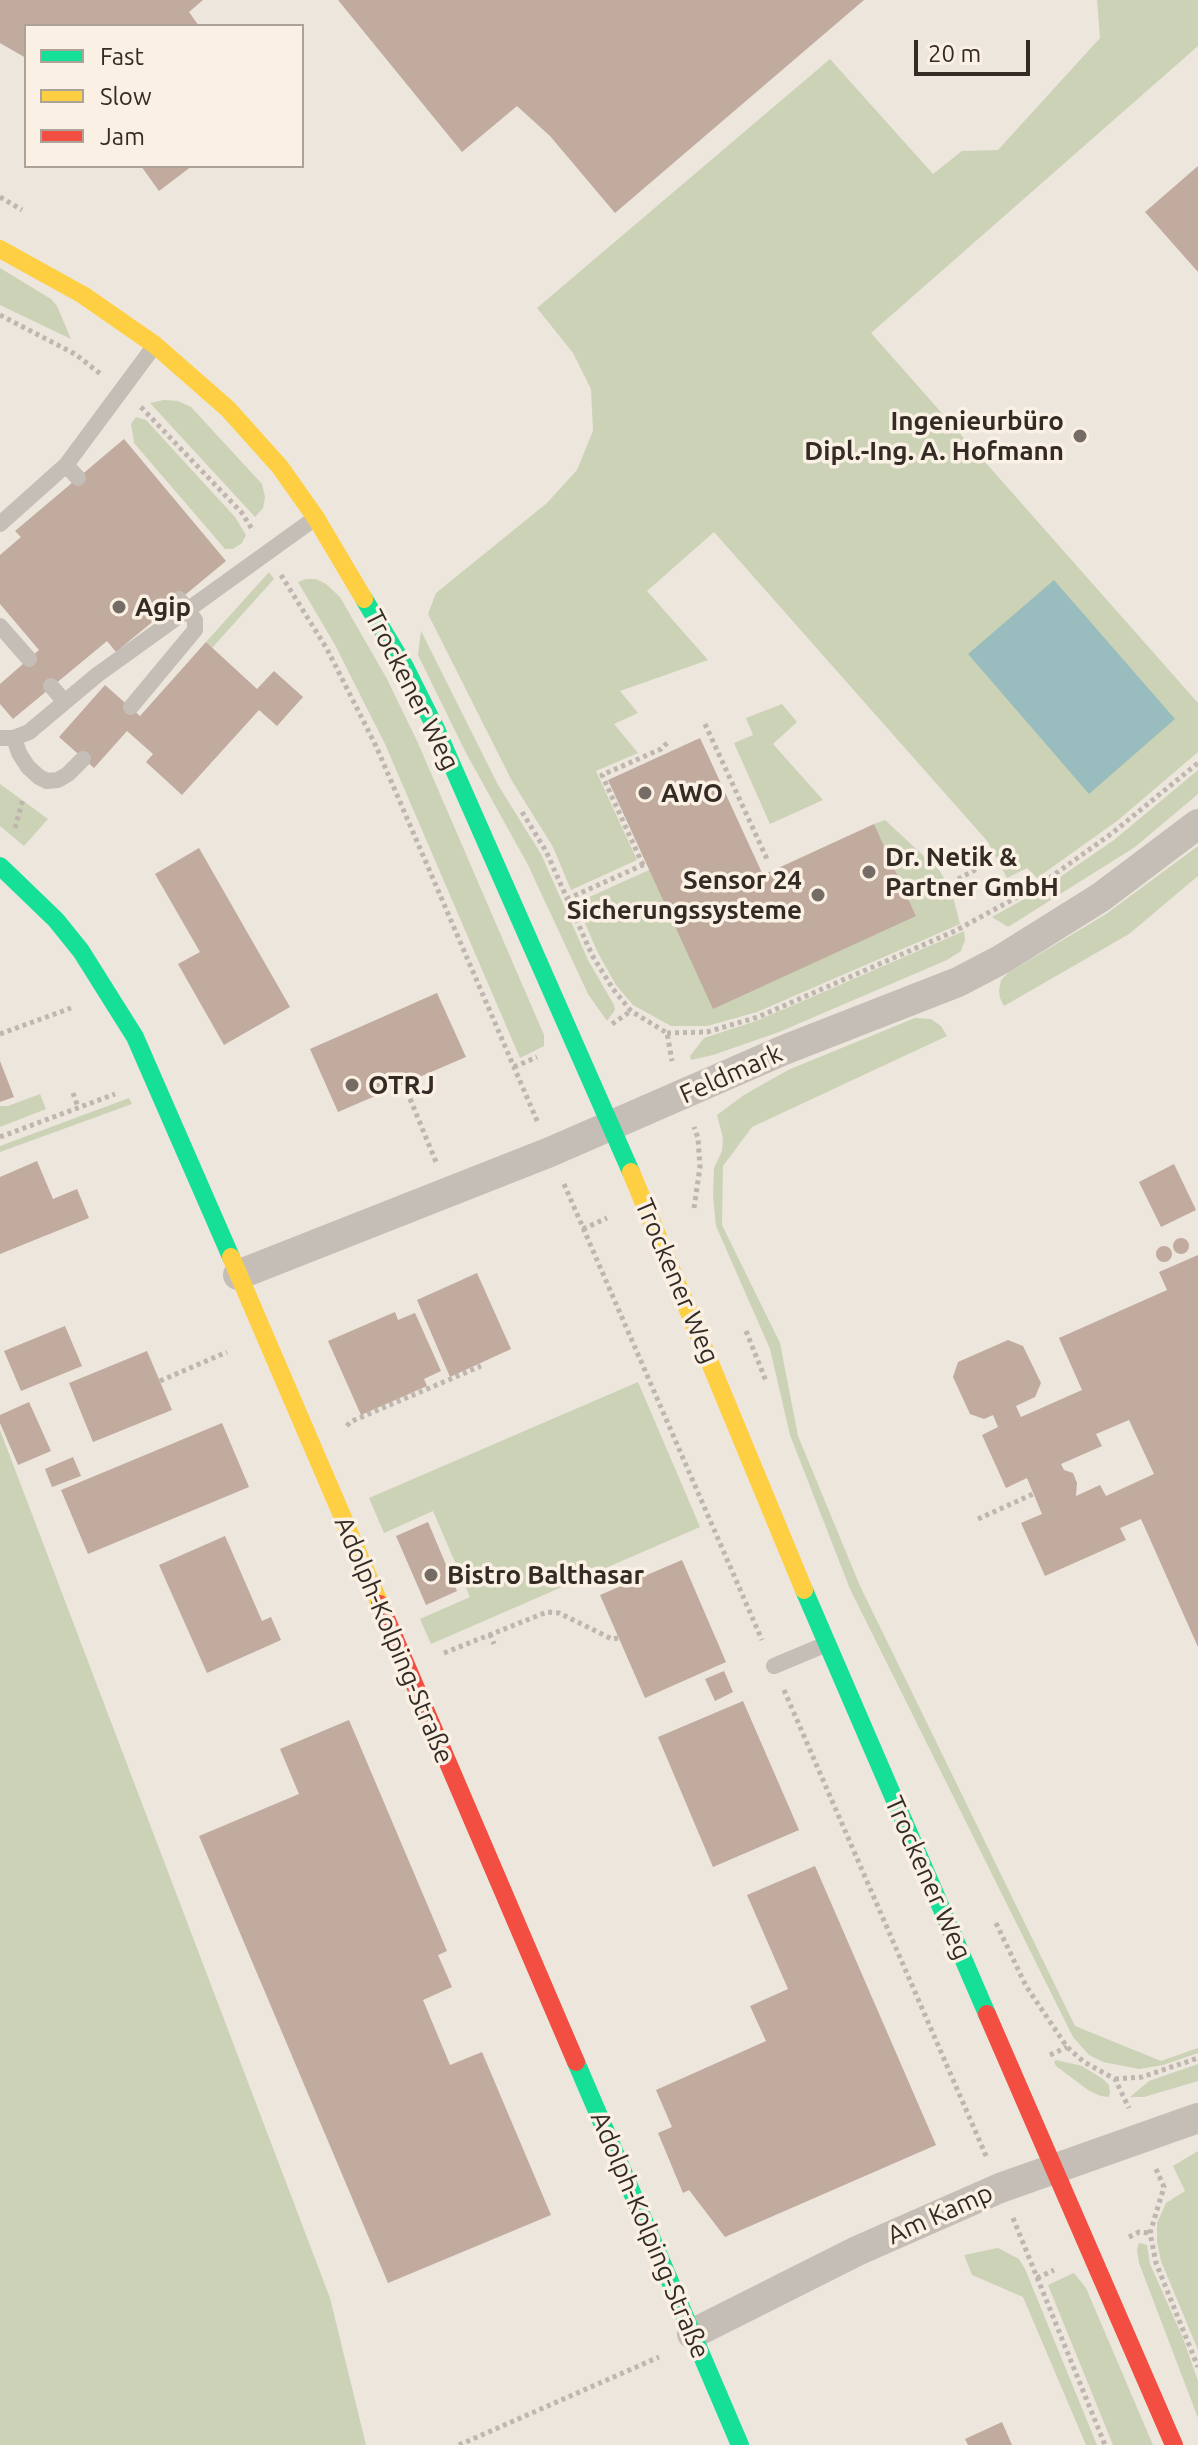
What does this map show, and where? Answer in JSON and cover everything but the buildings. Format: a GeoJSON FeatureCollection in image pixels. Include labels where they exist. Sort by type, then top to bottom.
{"type":"FeatureCollection","features":[{"type":"Feature","properties":{"kind":"street","name":"Trockener Weg"},"geometry":{"type":"LineString","coordinates":[[0,249],[83,295],[155,345],[228,409],[280,467],[316,518],[405,667],[437,731],[611,1126],[826,1644],[1174,2445]]}},
{"type":"Feature","properties":{"kind":"street","name":"Feldmark"},"geometry":{"type":"LineString","coordinates":[[238,1275],[550,1152],[784,1050],[958,982],[1002,959],[1101,897],[1198,824]]}},
{"type":"Feature","properties":{"kind":"street","name":"Adolph-Kolping-Straße"},"geometry":{"type":"LineString","coordinates":[[0,866],[56,920],[107,987],[135,1037],[740,2445]]}},
{"type":"Feature","properties":{"kind":"street","name":"Am Kamp"},"geometry":{"type":"LineString","coordinates":[[692,2334],[857,2251],[1000,2188],[1198,2118]]}},
{"type":"Feature","properties":{"kind":"lane"},"geometry":{"type":"LineString","coordinates":[[0,524],[66,465],[155,345]]}},
{"type":"Feature","properties":{"kind":"lane"},"geometry":{"type":"LineString","coordinates":[[66,465],[78,478]]}},
{"type":"Feature","properties":{"kind":"lane"},"geometry":{"type":"LineString","coordinates":[[83,759],[68,774],[58,780],[47,781],[28,767],[7,738],[29,732],[183,604],[268,553],[316,518]]}},
{"type":"Feature","properties":{"kind":"lane"},"geometry":{"type":"LineString","coordinates":[[131,707],[195,630],[195,620],[183,604]]}},
{"type":"Feature","properties":{"kind":"lane"},"geometry":{"type":"LineString","coordinates":[[0,626],[29,659]]}},
{"type":"Feature","properties":{"kind":"lane"},"geometry":{"type":"LineString","coordinates":[[51,686],[65,702]]}},
{"type":"Feature","properties":{"kind":"lane"},"geometry":{"type":"LineString","coordinates":[[774,1666],[826,1644]]}},
{"type":"Feature","properties":{"kind":"path"},"geometry":{"type":"LineString","coordinates":[[0,315],[75,354],[150,414],[242,513],[327,649],[376,746],[1000,2188],[1105,2445]]}},
{"type":"Feature","properties":{"kind":"path"},"geometry":{"type":"LineString","coordinates":[[705,724],[767,859]]}},
{"type":"Feature","properties":{"kind":"path"},"geometry":{"type":"LineString","coordinates":[[567,899],[645,864],[602,775],[661,749],[670,740]]}},
{"type":"Feature","properties":{"kind":"path"},"geometry":{"type":"LineString","coordinates":[[667,1033],[707,1032],[758,1017],[955,931],[1041,884],[1122,826],[1198,763]]}},
{"type":"Feature","properties":{"kind":"path"},"geometry":{"type":"LineString","coordinates":[[11,843],[23,799]]}},
{"type":"Feature","properties":{"kind":"path"},"geometry":{"type":"LineString","coordinates":[[958,879],[988,863]]}},
{"type":"Feature","properties":{"kind":"path"},"geometry":{"type":"LineString","coordinates":[[0,1034],[76,1005],[107,987]]}},
{"type":"Feature","properties":{"kind":"path"},"geometry":{"type":"LineString","coordinates":[[612,1024],[631,1011]]}},
{"type":"Feature","properties":{"kind":"path"},"geometry":{"type":"LineString","coordinates":[[514,1067],[541,1055]]}},
{"type":"Feature","properties":{"kind":"path"},"geometry":{"type":"LineString","coordinates":[[0,1137],[154,1078]]}},
{"type":"Feature","properties":{"kind":"path"},"geometry":{"type":"LineString","coordinates":[[404,1084],[449,1192]]}},
{"type":"Feature","properties":{"kind":"path"},"geometry":{"type":"LineString","coordinates":[[73,1093],[78,1108]]}},
{"type":"Feature","properties":{"kind":"path"},"geometry":{"type":"LineString","coordinates":[[688,1185],[697,1186]]}},
{"type":"Feature","properties":{"kind":"path"},"geometry":{"type":"LineString","coordinates":[[583,1229],[609,1217]]}},
{"type":"Feature","properties":{"kind":"path"},"geometry":{"type":"LineString","coordinates":[[160,1381],[264,1336]]}},
{"type":"Feature","properties":{"kind":"path"},"geometry":{"type":"LineString","coordinates":[[312,1445],[340,1433],[350,1422],[481,1366]]}},
{"type":"Feature","properties":{"kind":"path"},"geometry":{"type":"LineString","coordinates":[[978,1519],[1033,1494]]}},
{"type":"Feature","properties":{"kind":"path"},"geometry":{"type":"LineString","coordinates":[[406,1669],[535,1615],[559,1613],[612,1639],[618,1638]]}},
{"type":"Feature","properties":{"kind":"path"},"geometry":{"type":"LineString","coordinates":[[490,1634],[494,1644]]}},
{"type":"Feature","properties":{"kind":"path"},"geometry":{"type":"LineString","coordinates":[[1052,2054],[1067,2047]]}},
{"type":"Feature","properties":{"kind":"path"},"geometry":{"type":"LineString","coordinates":[[1115,2079],[1142,2077],[1198,2058]]}},
{"type":"Feature","properties":{"kind":"path"},"geometry":{"type":"LineString","coordinates":[[1125,2239],[1139,2232],[1150,2233]]}},
{"type":"Feature","properties":{"kind":"path"},"geometry":{"type":"LineString","coordinates":[[459,2445],[671,2352],[692,2334]]}},
{"type":"Feature","properties":{"kind":"green space"},"geometry":{"type":"Polygon","coordinates":[[[1097,0],[1198,0],[1198,46],[871,333],[1198,703],[1198,752],[1117,821],[1037,878],[1027,868],[1007,878],[988,842],[714,532],[647,591],[708,660],[620,691],[638,713],[614,724],[638,753],[596,771],[637,860],[571,890],[553,847],[512,781],[428,614],[436,593],[547,503],[577,470],[593,431],[591,389],[573,353],[537,308],[830,59],[933,174],[962,151],[998,150],[1100,38],[1097,0]]]}},
{"type":"Feature","properties":{"kind":"green space"},"geometry":{"type":"Polygon","coordinates":[[[0,268],[51,299],[71,339],[0,305],[0,268]]]}},
{"type":"Feature","properties":{"kind":"green space"},"geometry":{"type":"Polygon","coordinates":[[[178,401],[191,407],[262,484],[265,497],[263,508],[255,517],[150,403],[178,401]]]}},
{"type":"Feature","properties":{"kind":"green space"},"geometry":{"type":"Polygon","coordinates":[[[136,417],[146,420],[235,517],[246,535],[242,543],[233,549],[225,549],[134,443],[131,424],[136,417]]]}},
{"type":"Feature","properties":{"kind":"green space"},"geometry":{"type":"Polygon","coordinates":[[[269,572],[274,579],[212,648],[206,642],[269,572]]]}},
{"type":"Feature","properties":{"kind":"green space"},"geometry":{"type":"Polygon","coordinates":[[[316,579],[326,584],[340,597],[387,679],[418,743],[544,1035],[544,1046],[520,1058],[385,744],[335,645],[298,582],[316,579]]]}},
{"type":"Feature","properties":{"kind":"green space"},"geometry":{"type":"Polygon","coordinates":[[[421,631],[498,785],[541,854],[588,960],[614,1005],[615,1010],[607,1021],[588,994],[528,865],[465,751],[418,655],[421,631]]]}},
{"type":"Feature","properties":{"kind":"green space"},"geometry":{"type":"Polygon","coordinates":[[[782,704],[797,722],[773,744],[823,800],[770,824],[734,743],[753,735],[746,718],[782,704]]]}},
{"type":"Feature","properties":{"kind":"green space"},"geometry":{"type":"Polygon","coordinates":[[[1198,770],[1198,794],[1135,847],[1008,927],[992,917],[1044,888],[1114,840],[1198,770]]]}},
{"type":"Feature","properties":{"kind":"green space"},"geometry":{"type":"Polygon","coordinates":[[[0,784],[48,819],[24,846],[0,826],[0,784]]]}},
{"type":"Feature","properties":{"kind":"green space"},"geometry":{"type":"Polygon","coordinates":[[[885,820],[939,870],[951,889],[960,924],[757,1012],[707,1026],[671,1026],[633,1005],[616,985],[598,953],[576,903],[649,870],[916,916],[874,824],[885,820]]]}},
{"type":"Feature","properties":{"kind":"green space"},"geometry":{"type":"Polygon","coordinates":[[[1198,846],[1198,876],[1129,934],[1004,1006],[999,990],[1001,980],[1008,973],[1106,914],[1198,846]]]}},
{"type":"Feature","properties":{"kind":"green space"},"geometry":{"type":"Polygon","coordinates":[[[964,931],[961,951],[947,960],[779,1032],[691,1060],[690,1056],[704,1038],[759,1020],[964,931]]]}},
{"type":"Feature","properties":{"kind":"green space"},"geometry":{"type":"Polygon","coordinates":[[[915,1018],[931,1019],[941,1026],[947,1036],[752,1127],[723,1166],[722,1225],[780,1343],[798,1436],[860,1586],[1075,2026],[1161,2061],[1198,2048],[1198,2053],[1163,2065],[1139,2069],[1103,2062],[1089,2055],[1073,2037],[850,1589],[790,1435],[770,1349],[716,1226],[714,1168],[722,1151],[723,1138],[717,1115],[744,1095],[788,1070],[915,1018]]]}},
{"type":"Feature","properties":{"kind":"green space"},"geometry":{"type":"Polygon","coordinates":[[[40,1094],[46,1109],[0,1127],[0,1106],[40,1094]]]}},
{"type":"Feature","properties":{"kind":"green space"},"geometry":{"type":"Polygon","coordinates":[[[129,1098],[132,1104],[0,1152],[0,1146],[129,1098]]]}},
{"type":"Feature","properties":{"kind":"green space"},"geometry":{"type":"Polygon","coordinates":[[[638,1382],[700,1527],[431,1644],[420,1619],[470,1597],[433,1511],[384,1533],[369,1498],[638,1382]]]}},
{"type":"Feature","properties":{"kind":"green space"},"geometry":{"type":"Polygon","coordinates":[[[0,1430],[330,2298],[366,2445],[0,2445],[0,1430]]]}},
{"type":"Feature","properties":{"kind":"green space"},"geometry":{"type":"Polygon","coordinates":[[[1056,2060],[1082,2066],[1103,2079],[1109,2085],[1108,2097],[1088,2090],[1056,2066],[1056,2060]]]}},
{"type":"Feature","properties":{"kind":"green space"},"geometry":{"type":"Polygon","coordinates":[[[1198,2064],[1198,2081],[1144,2097],[1130,2097],[1149,2081],[1198,2064]]]}},
{"type":"Feature","properties":{"kind":"green space"},"geometry":{"type":"Polygon","coordinates":[[[1198,2151],[1198,2350],[1161,2261],[1157,2223],[1166,2203],[1185,2191],[1173,2166],[1198,2151]]]}},
{"type":"Feature","properties":{"kind":"green space"},"geometry":{"type":"Polygon","coordinates":[[[1139,2243],[1147,2245],[1150,2264],[1183,2338],[1198,2381],[1198,2418],[1139,2263],[1139,2243]]]}},
{"type":"Feature","properties":{"kind":"green space"},"geometry":{"type":"Polygon","coordinates":[[[998,2248],[1019,2259],[1025,2269],[1097,2445],[1086,2445],[1023,2297],[972,2275],[964,2255],[998,2248]]]}},
{"type":"Feature","properties":{"kind":"green space"},"geometry":{"type":"Polygon","coordinates":[[[1074,2273],[1086,2288],[1153,2445],[1113,2445],[1048,2285],[1074,2273]]]}},
{"type":"Feature","properties":{"kind":"water"},"geometry":{"type":"Polygon","coordinates":[[[1054,580],[1175,719],[1089,794],[968,654],[1054,580]]]}},
{"type":"Feature","properties":{"kind":"traffic: fast"},"geometry":{"type":"LineString","coordinates":[[364,599],[405,667],[437,731],[631,1172]]}},
{"type":"Feature","properties":{"kind":"traffic: fast"},"geometry":{"type":"LineString","coordinates":[[0,866],[56,920],[81,951],[135,1037],[231,1257]]}},
{"type":"Feature","properties":{"kind":"traffic: fast"},"geometry":{"type":"LineString","coordinates":[[804,1590],[987,2014]]}},
{"type":"Feature","properties":{"kind":"traffic: fast"},"geometry":{"type":"LineString","coordinates":[[576,2062],[740,2445]]}},
{"type":"Feature","properties":{"kind":"traffic: slow"},"geometry":{"type":"LineString","coordinates":[[0,249],[83,295],[155,345],[228,409],[280,467],[316,518],[364,599]]}},
{"type":"Feature","properties":{"kind":"traffic: slow"},"geometry":{"type":"LineString","coordinates":[[631,1172],[804,1590]]}},
{"type":"Feature","properties":{"kind":"traffic: slow"},"geometry":{"type":"LineString","coordinates":[[231,1257],[380,1604]]}},
{"type":"Feature","properties":{"kind":"traffic: jam"},"geometry":{"type":"LineString","coordinates":[[380,1604],[576,2062]]}},
{"type":"Feature","properties":{"kind":"traffic: jam"},"geometry":{"type":"LineString","coordinates":[[987,2014],[1174,2445]]}},
{"type":"Feature","properties":{"kind":"place","name":"Ingenieurbüro Dipl.-Ing. A. Hofmann"},"geometry":{"type":"Point","coordinates":[1080,436]}},
{"type":"Feature","properties":{"kind":"place","name":"Agip"},"geometry":{"type":"Point","coordinates":[119,607]}},
{"type":"Feature","properties":{"kind":"place","name":"AWO"},"geometry":{"type":"Point","coordinates":[645,793]}},
{"type":"Feature","properties":{"kind":"place","name":"Dr. Netik & Partner GmbH"},"geometry":{"type":"Point","coordinates":[869,872]}},
{"type":"Feature","properties":{"kind":"place","name":"Sensor 24 Sicherungssysteme"},"geometry":{"type":"Point","coordinates":[818,895]}},
{"type":"Feature","properties":{"kind":"place","name":"OTRJ"},"geometry":{"type":"Point","coordinates":[352,1085]}},
{"type":"Feature","properties":{"kind":"place","name":"Bistro Balthasar"},"geometry":{"type":"Point","coordinates":[431,1575]}}]}
